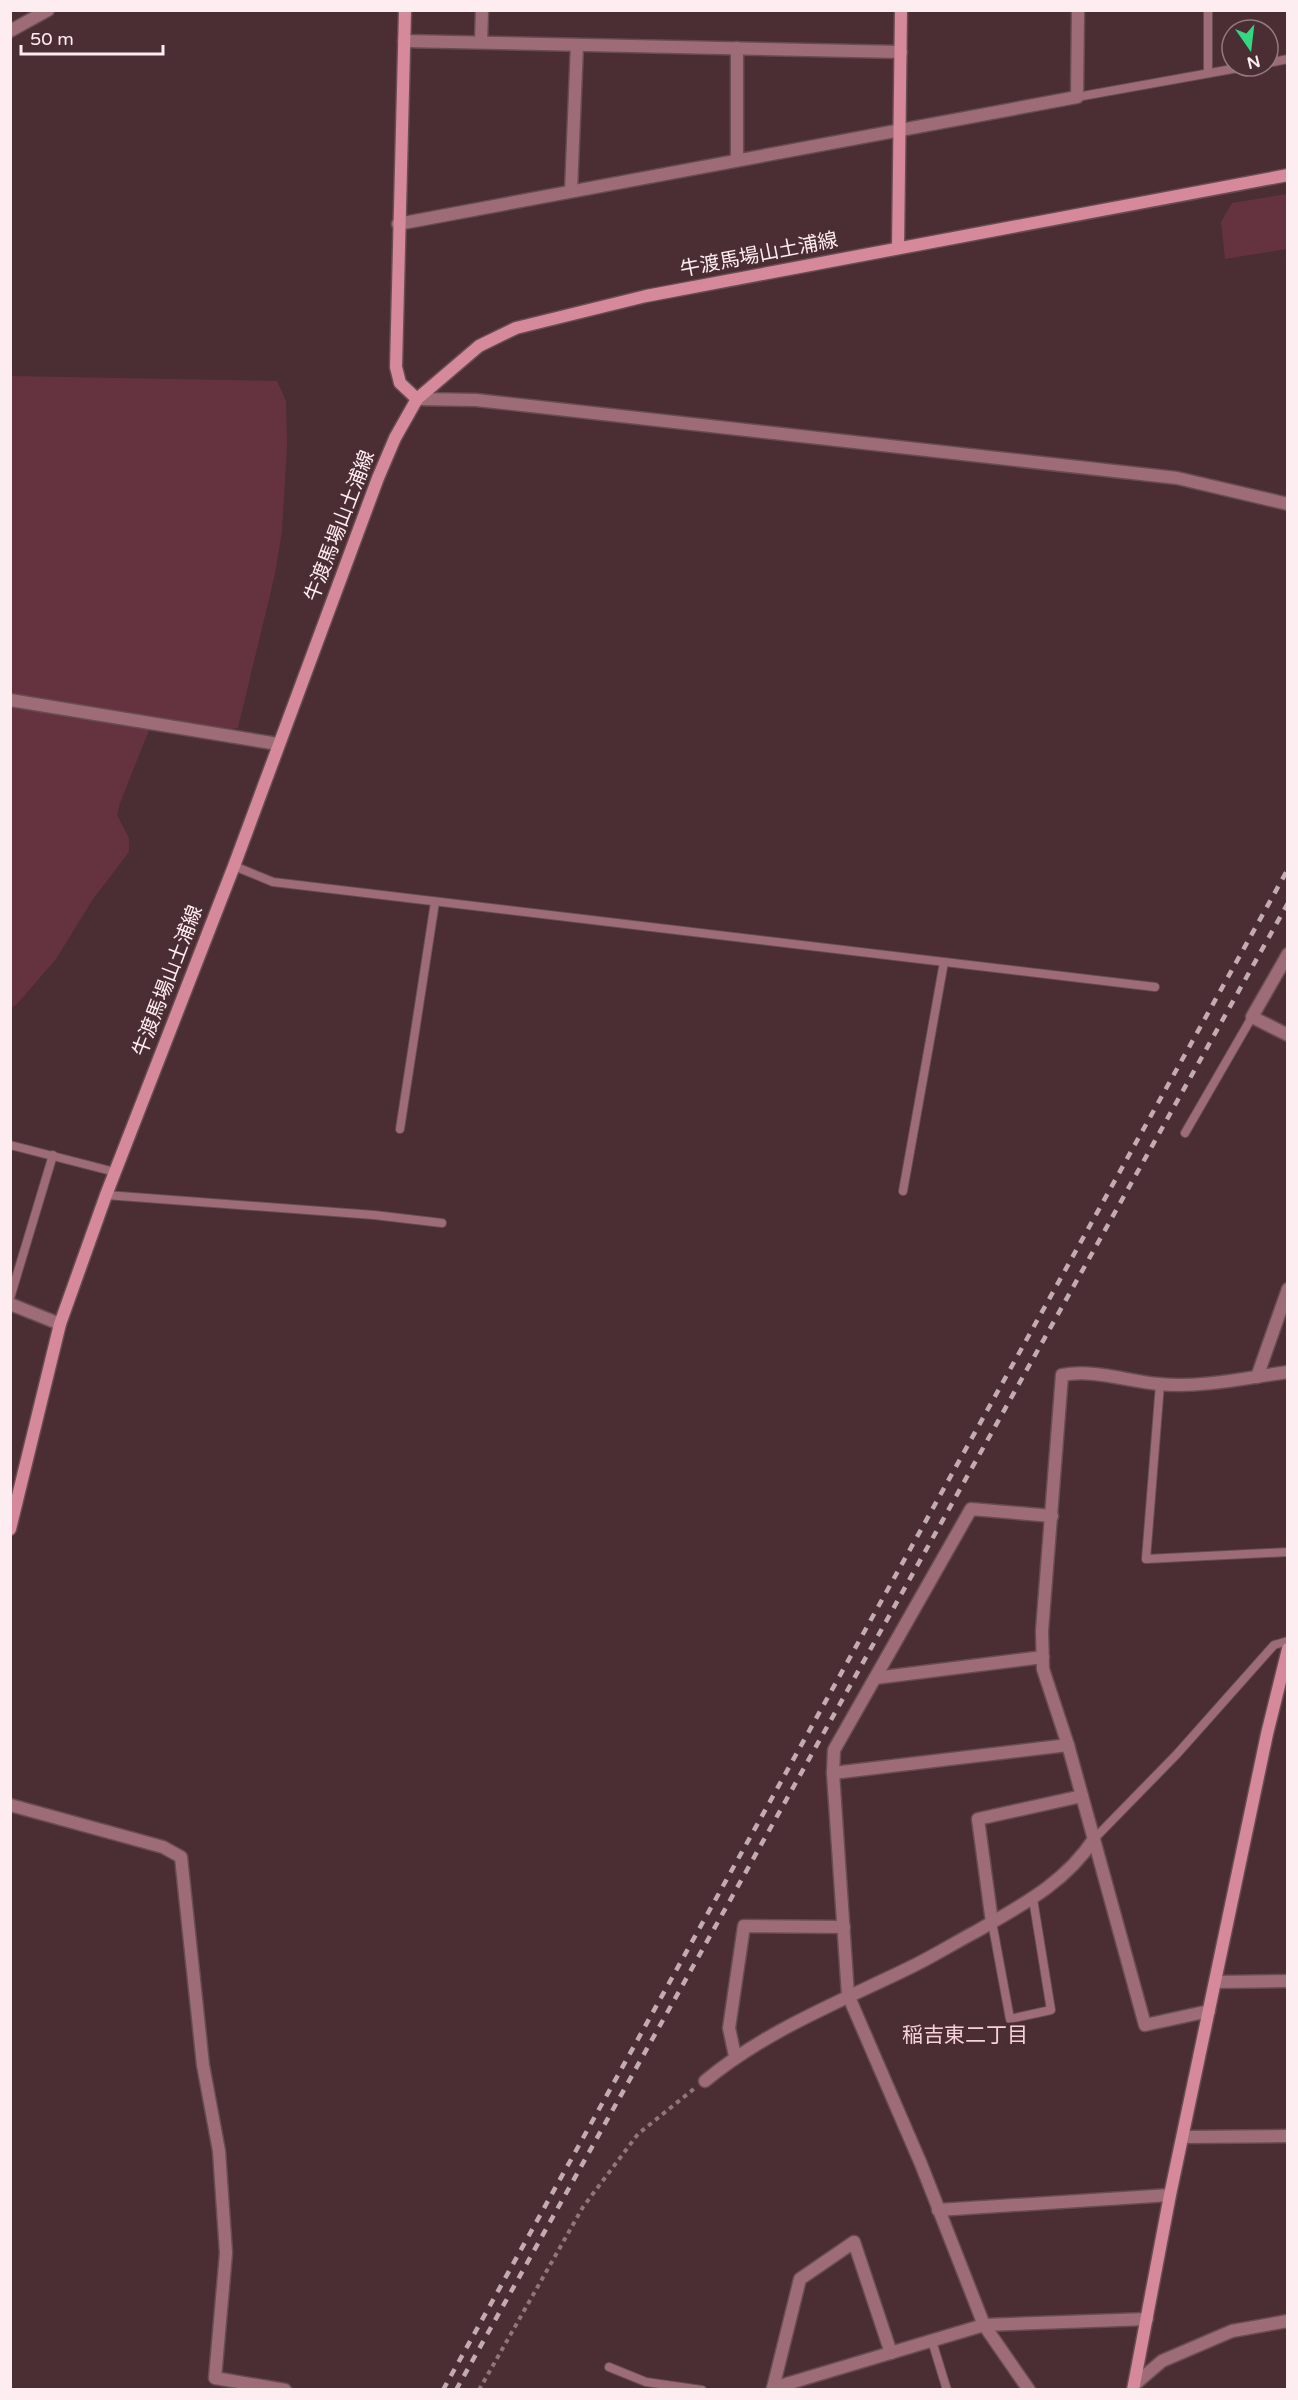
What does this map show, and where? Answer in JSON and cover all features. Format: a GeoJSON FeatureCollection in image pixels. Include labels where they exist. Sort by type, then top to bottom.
{"type":"FeatureCollection","features":[{"type":"Feature","properties":{"kind":"main road"},"geometry":{"type":"LineString","coordinates":[[405,10],[396,367],[400,383],[417,399]]}},
{"type":"Feature","properties":{"kind":"main road"},"geometry":{"type":"LineString","coordinates":[[898,248],[901,10]]}},
{"type":"Feature","properties":{"kind":"main road","name":"牛渡馬場山土浦線"},"geometry":{"type":"LineString","coordinates":[[10,1529],[60,1324],[106,1195],[234,866],[378,478],[395,438],[417,399],[479,346],[516,328],[646,296],[1287,175]]}},
{"type":"Feature","properties":{"kind":"main road"},"geometry":{"type":"LineString","coordinates":[[1134,2387],[1170,2195],[1287,1649]]}},
{"type":"Feature","properties":{"kind":"street"},"geometry":{"type":"LineString","coordinates":[[10,31],[48,10]]}},
{"type":"Feature","properties":{"kind":"street"},"geometry":{"type":"LineString","coordinates":[[481,42],[482,10]]}},
{"type":"Feature","properties":{"kind":"street"},"geometry":{"type":"LineString","coordinates":[[398,224],[1077,97],[1078,10]]}},
{"type":"Feature","properties":{"kind":"street"},"geometry":{"type":"LineString","coordinates":[[405,41],[901,52]]}},
{"type":"Feature","properties":{"kind":"street"},"geometry":{"type":"LineString","coordinates":[[571,191],[577,45]]}},
{"type":"Feature","properties":{"kind":"street"},"geometry":{"type":"LineString","coordinates":[[737,48],[737,160]]}},
{"type":"Feature","properties":{"kind":"street"},"geometry":{"type":"LineString","coordinates":[[417,399],[476,400],[1177,478],[1287,504]]}},
{"type":"Feature","properties":{"kind":"street"},"geometry":{"type":"LineString","coordinates":[[10,700],[278,744]]}},
{"type":"Feature","properties":{"kind":"street"},"geometry":{"type":"LineString","coordinates":[[1287,954],[1252,1017],[1287,1035]]}},
{"type":"Feature","properties":{"kind":"street"},"geometry":{"type":"LineString","coordinates":[[1257,1377],[1287,1290]]}},
{"type":"Feature","properties":{"kind":"street"},"geometry":{"type":"LineString","coordinates":[[10,1304],[60,1324]]}},
{"type":"Feature","properties":{"kind":"street"},"geometry":{"type":"LineString","coordinates":[[1209,2012],[1145,2025],[1068,1745],[1043,1669],[1042,1632],[1062,1375],[1079,1372],[1160,1384],[1207,1384],[1287,1372]]}},
{"type":"Feature","properties":{"kind":"street"},"geometry":{"type":"LineString","coordinates":[[1029,2390],[984,2325],[848,1995],[833,1773],[834,1750],[971,1509],[1052,1516]]}},
{"type":"Feature","properties":{"kind":"street"},"geometry":{"type":"LineString","coordinates":[[875,1678],[1043,1657]]}},
{"type":"Feature","properties":{"kind":"street"},"geometry":{"type":"LineString","coordinates":[[833,1773],[1068,1745]]}},
{"type":"Feature","properties":{"kind":"street"},"geometry":{"type":"LineString","coordinates":[[992,1922],[978,1819],[1082,1796]]}},
{"type":"Feature","properties":{"kind":"street"},"geometry":{"type":"LineString","coordinates":[[10,1805],[163,1847],[181,1857],[203,2065],[219,2151],[226,2253],[214,2378],[285,2390]]}},
{"type":"Feature","properties":{"kind":"street"},"geometry":{"type":"LineString","coordinates":[[705,2080],[735,2056],[848,1995],[910,1968],[1033,1899],[1082,1858],[1094,1839]]}},
{"type":"Feature","properties":{"kind":"street"},"geometry":{"type":"LineString","coordinates":[[735,2056],[729,2028],[744,1926],[843,1927]]}},
{"type":"Feature","properties":{"kind":"street"},"geometry":{"type":"LineString","coordinates":[[1216,1982],[1287,1981]]}},
{"type":"Feature","properties":{"kind":"street"},"geometry":{"type":"LineString","coordinates":[[1183,2138],[1287,2136]]}},
{"type":"Feature","properties":{"kind":"street"},"geometry":{"type":"LineString","coordinates":[[938,2210],[1170,2195]]}},
{"type":"Feature","properties":{"kind":"street"},"geometry":{"type":"LineString","coordinates":[[773,2389],[800,2279],[854,2242],[891,2353]]}},
{"type":"Feature","properties":{"kind":"street"},"geometry":{"type":"LineString","coordinates":[[773,2389],[984,2325],[1147,2319]]}},
{"type":"Feature","properties":{"kind":"street"},"geometry":{"type":"LineString","coordinates":[[1134,2387],[1162,2361],[1232,2331],[1287,2321]]}},
{"type":"Feature","properties":{"kind":"lane"},"geometry":{"type":"LineString","coordinates":[[1208,10],[1208,74]]}},
{"type":"Feature","properties":{"kind":"lane"},"geometry":{"type":"LineString","coordinates":[[1077,97],[1220,72]]}},
{"type":"Feature","properties":{"kind":"lane"},"geometry":{"type":"LineString","coordinates":[[234,866],[273,882],[1155,987]]}},
{"type":"Feature","properties":{"kind":"lane"},"geometry":{"type":"LineString","coordinates":[[400,1129],[435,902]]}},
{"type":"Feature","properties":{"kind":"lane"},"geometry":{"type":"LineString","coordinates":[[903,1191],[944,962]]}},
{"type":"Feature","properties":{"kind":"lane"},"geometry":{"type":"LineString","coordinates":[[1185,1133],[1252,1017]]}},
{"type":"Feature","properties":{"kind":"lane"},"geometry":{"type":"LineString","coordinates":[[10,1145],[115,1172]]}},
{"type":"Feature","properties":{"kind":"lane"},"geometry":{"type":"LineString","coordinates":[[10,1298],[53,1155]]}},
{"type":"Feature","properties":{"kind":"lane"},"geometry":{"type":"LineString","coordinates":[[106,1195],[374,1215],[442,1223]]}},
{"type":"Feature","properties":{"kind":"lane"},"geometry":{"type":"LineString","coordinates":[[1160,1384],[1146,1559],[1287,1552]]}},
{"type":"Feature","properties":{"kind":"lane"},"geometry":{"type":"LineString","coordinates":[[1094,1839],[1178,1754],[1274,1646],[1287,1641]]}},
{"type":"Feature","properties":{"kind":"lane"},"geometry":{"type":"LineString","coordinates":[[992,1922],[1010,2019],[1051,2010],[1033,1899]]}},
{"type":"Feature","properties":{"kind":"lane"},"geometry":{"type":"LineString","coordinates":[[932,2341],[947,2390]]}},
{"type":"Feature","properties":{"kind":"lane"},"geometry":{"type":"LineString","coordinates":[[609,2367],[646,2382],[702,2390]]}},
{"type":"Feature","properties":{"kind":"path"},"geometry":{"type":"LineString","coordinates":[[479,2390],[583,2207],[638,2134],[705,2080]]}},
{"type":"Feature","properties":{"kind":"shaded area"},"geometry":{"type":"Polygon","coordinates":[[[1287,194],[1287,249],[1225,259],[1221,222],[1232,203],[1287,194]]]}},
{"type":"Feature","properties":{"kind":"shaded area"},"geometry":{"type":"Polygon","coordinates":[[[10,376],[277,381],[286,401],[287,446],[282,531],[275,574],[238,728],[231,729],[11,695],[10,376]]]}},
{"type":"Feature","properties":{"kind":"shaded area"},"geometry":{"type":"Polygon","coordinates":[[[10,704],[149,730],[117,815],[129,838],[129,852],[93,899],[56,959],[11,1008],[10,704]]]}},
{"type":"Feature","properties":{"kind":"railway"},"geometry":{"type":"LineString","coordinates":[[443,2390],[1288,869]]}},
{"type":"Feature","properties":{"kind":"railway"},"geometry":{"type":"LineString","coordinates":[[456,2390],[1288,903]]}},
{"type":"Feature","properties":{"kind":"district","name":"稲吉東二丁目"},"geometry":{"type":"Point","coordinates":[965,2035]}}]}
